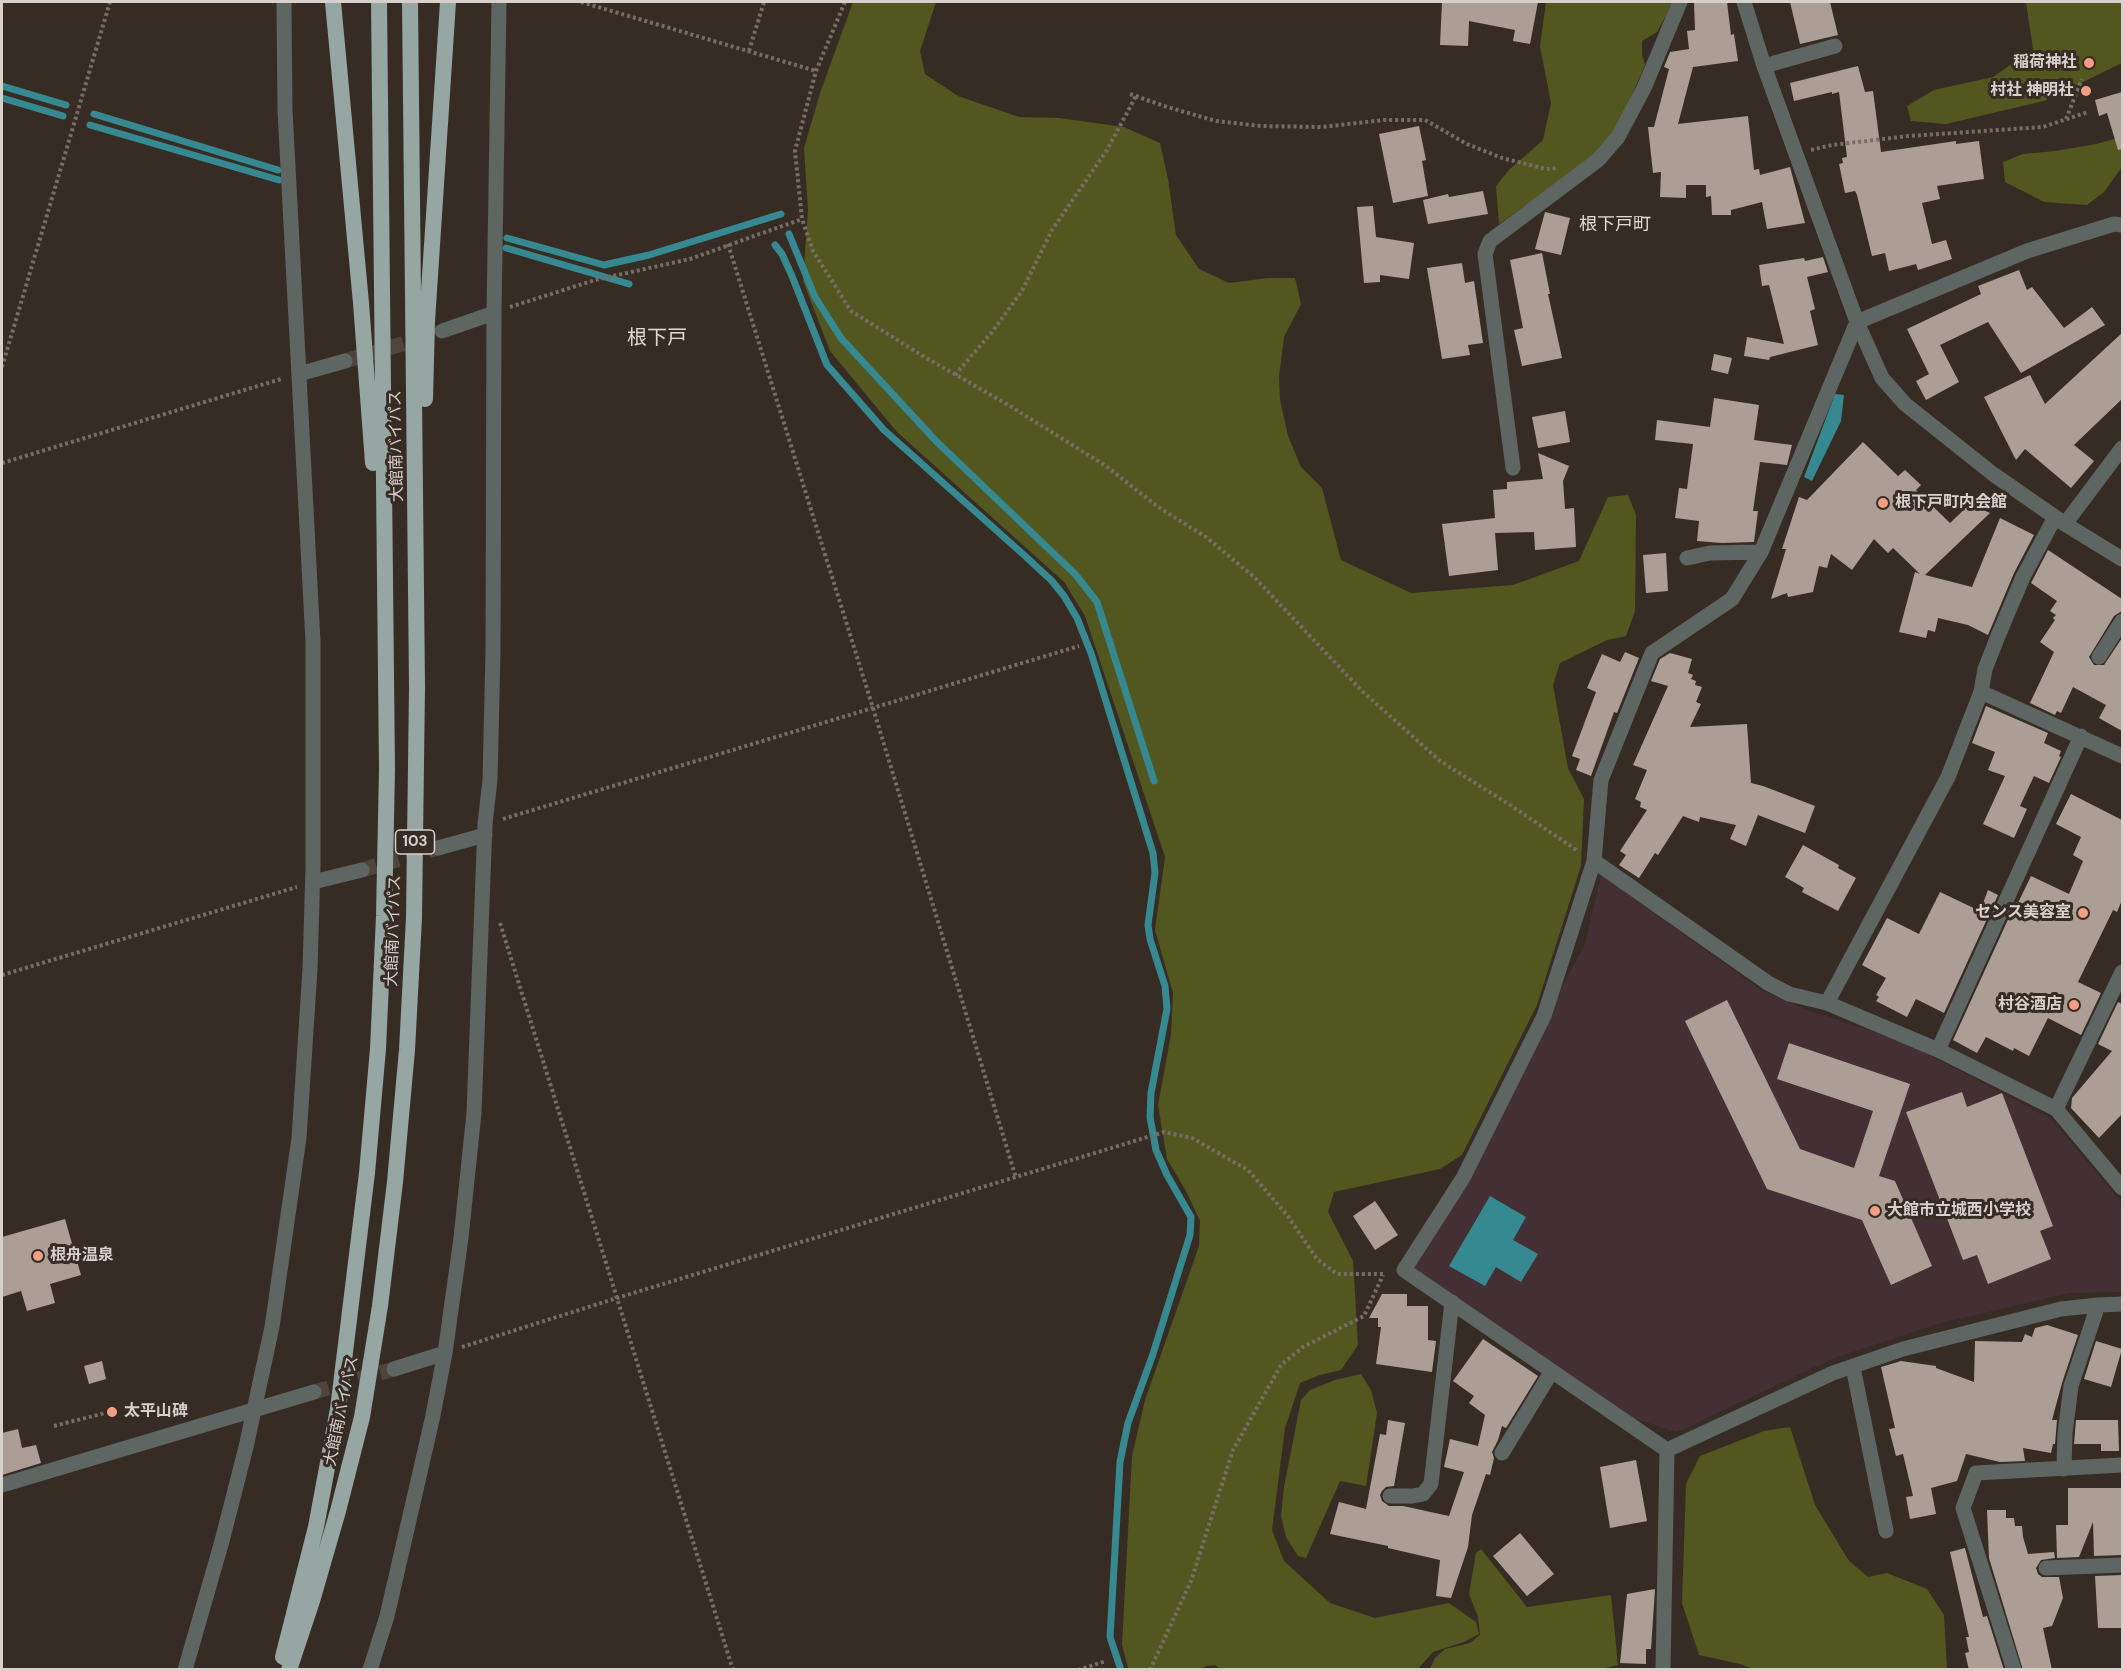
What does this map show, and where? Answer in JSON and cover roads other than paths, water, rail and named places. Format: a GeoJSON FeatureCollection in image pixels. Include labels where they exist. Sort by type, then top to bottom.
{"type":"FeatureCollection","features":[{"type":"Feature","properties":{"kind":"highway"},"geometry":{"type":"LineString","coordinates":[[333,2],[361,303],[384,616]]}},
{"type":"Feature","properties":{"kind":"highway","name":"大館南バイパス"},"geometry":{"type":"LineString","coordinates":[[280,1670],[316,1527],[338,1409],[367,1173],[378,1049],[387,770],[379,2]]}},
{"type":"Feature","properties":{"kind":"highway","name":"大館南バイパス"},"geometry":{"type":"LineString","coordinates":[[289,1670],[316,1590],[356,1438],[380,1306],[395,1182],[407,1050],[414,918],[417,687],[410,2]]}},
{"type":"Feature","properties":{"kind":"highway"},"geometry":{"type":"LineString","coordinates":[[417,687],[427,321],[448,2]]}},
{"type":"Feature","properties":{"kind":"street"},"geometry":{"type":"LineString","coordinates":[[185,1670],[222,1541],[272,1327],[299,1138],[310,969],[313,882],[313,642],[285,110],[284,2]]}},
{"type":"Feature","properties":{"kind":"street"},"geometry":{"type":"LineString","coordinates":[[370,1670],[387,1616],[432,1420],[461,1238],[474,1113],[485,830],[490,780],[493,652],[499,2]]}},
{"type":"Feature","properties":{"kind":"street"},"geometry":{"type":"LineString","coordinates":[[1513,468],[1485,254],[1490,241],[1598,160],[1618,137],[1644,88],[1680,2]]}},
{"type":"Feature","properties":{"kind":"street"},"geometry":{"type":"LineString","coordinates":[[1744,2],[1764,66],[1857,322],[1882,378],[1905,404],[1993,474],[2122,559]]}},
{"type":"Feature","properties":{"kind":"street"},"geometry":{"type":"LineString","coordinates":[[1764,66],[1835,46]]}},
{"type":"Feature","properties":{"kind":"street"},"geometry":{"type":"LineString","coordinates":[[1667,1450],[1404,1270],[1463,1178],[1544,1016],[1593,861],[1601,780],[1652,652],[1732,599],[1761,552],[1857,322],[2027,251],[2114,224],[2122,225]]}},
{"type":"Feature","properties":{"kind":"street"},"geometry":{"type":"LineString","coordinates":[[442,331],[495,313]]}},
{"type":"Feature","properties":{"kind":"street"},"geometry":{"type":"LineString","coordinates":[[299,374],[345,361]]}},
{"type":"Feature","properties":{"kind":"street"},"geometry":{"type":"LineString","coordinates":[[1827,1003],[1948,777],[1981,692],[1985,669],[2023,577],[2060,520],[2122,448]]}},
{"type":"Feature","properties":{"kind":"street"},"geometry":{"type":"LineString","coordinates":[[1687,558],[1710,553],[1761,552]]}},
{"type":"Feature","properties":{"kind":"street"},"geometry":{"type":"LineString","coordinates":[[2099,657],[2122,621]]}},
{"type":"Feature","properties":{"kind":"street"},"geometry":{"type":"LineString","coordinates":[[1981,692],[2122,756]]}},
{"type":"Feature","properties":{"kind":"street"},"geometry":{"type":"LineString","coordinates":[[1938,1050],[2081,736]]}},
{"type":"Feature","properties":{"kind":"street"},"geometry":{"type":"LineString","coordinates":[[438,848],[485,830]]}},
{"type":"Feature","properties":{"kind":"street"},"geometry":{"type":"LineString","coordinates":[[1593,861],[1768,983],[1789,994],[1827,1003],[1938,1050],[2056,1109],[2122,1188]]}},
{"type":"Feature","properties":{"kind":"street"},"geometry":{"type":"LineString","coordinates":[[313,882],[362,870]]}},
{"type":"Feature","properties":{"kind":"street"},"geometry":{"type":"LineString","coordinates":[[2056,1109],[2122,972]]}},
{"type":"Feature","properties":{"kind":"street"},"geometry":{"type":"LineString","coordinates":[[1390,1496],[1423,1494],[1431,1484],[1452,1302]]}},
{"type":"Feature","properties":{"kind":"street"},"geometry":{"type":"LineString","coordinates":[[1667,1450],[1833,1373],[1903,1349],[2049,1312],[2122,1304]]}},
{"type":"Feature","properties":{"kind":"street"},"geometry":{"type":"LineString","coordinates":[[2064,1469],[2065,1433],[2071,1386],[2098,1305]]}},
{"type":"Feature","properties":{"kind":"street"},"geometry":{"type":"LineString","coordinates":[[394,1369],[444,1353]]}},
{"type":"Feature","properties":{"kind":"street"},"geometry":{"type":"LineString","coordinates":[[1853,1367],[1886,1531]]}},
{"type":"Feature","properties":{"kind":"street"},"geometry":{"type":"LineString","coordinates":[[1502,1454],[1552,1371]]}},
{"type":"Feature","properties":{"kind":"street"},"geometry":{"type":"LineString","coordinates":[[2,1485],[314,1392]]}},
{"type":"Feature","properties":{"kind":"street"},"geometry":{"type":"LineString","coordinates":[[1663,1670],[1667,1450]]}},
{"type":"Feature","properties":{"kind":"street"},"geometry":{"type":"LineString","coordinates":[[2014,1670],[1963,1508],[1976,1473],[2122,1465]]}},
{"type":"Feature","properties":{"kind":"street"},"geometry":{"type":"LineString","coordinates":[[2046,1568],[2122,1565]]}},
{"type":"Feature","properties":{"kind":"water"},"geometry":{"type":"Polygon","coordinates":[[[1835,394],[1844,395],[1841,421],[1812,481],[1804,477],[1835,394]]]}},
{"type":"Feature","properties":{"kind":"water"},"geometry":{"type":"Polygon","coordinates":[[[1490,1196],[1526,1217],[1513,1240],[1538,1254],[1521,1282],[1496,1267],[1485,1286],[1449,1266],[1490,1196]]]}},
{"type":"Feature","properties":{"kind":"waterway"},"geometry":{"type":"LineString","coordinates":[[2,86],[66,105]]}},
{"type":"Feature","properties":{"kind":"waterway"},"geometry":{"type":"LineString","coordinates":[[2,98],[63,116]]}},
{"type":"Feature","properties":{"kind":"waterway"},"geometry":{"type":"LineString","coordinates":[[94,114],[278,170]]}},
{"type":"Feature","properties":{"kind":"waterway"},"geometry":{"type":"LineString","coordinates":[[90,125],[279,180]]}},
{"type":"Feature","properties":{"kind":"waterway"},"geometry":{"type":"LineString","coordinates":[[507,238],[604,265],[649,255],[781,214]]}},
{"type":"Feature","properties":{"kind":"waterway"},"geometry":{"type":"LineString","coordinates":[[789,234],[815,297],[841,338],[938,443],[1075,574],[1097,602],[1154,781]]}},
{"type":"Feature","properties":{"kind":"waterway"},"geometry":{"type":"LineString","coordinates":[[775,245],[782,254],[792,276],[827,365],[884,430],[1024,555],[1052,581],[1064,596],[1077,618],[1091,653],[1153,853],[1155,873],[1148,925],[1150,939],[1165,986],[1167,1009],[1151,1093],[1150,1117],[1156,1150],[1167,1175],[1191,1217],[1190,1235],[1153,1354],[1128,1423],[1120,1462],[1110,1637],[1121,1670]]}},
{"type":"Feature","properties":{"kind":"waterway"},"geometry":{"type":"LineString","coordinates":[[506,248],[629,284]]}},
{"type":"Feature","properties":{"kind":"tunnel"},"geometry":{"type":"LineString","coordinates":[[345,361],[425,337]]}},
{"type":"Feature","properties":{"kind":"tunnel"},"geometry":{"type":"LineString","coordinates":[[362,870],[438,848]]}},
{"type":"Feature","properties":{"kind":"tunnel"},"geometry":{"type":"LineString","coordinates":[[314,1392],[394,1369]]}},
{"type":"Feature","properties":{"kind":"place","name":"稲荷神社"},"geometry":{"type":"Point","coordinates":[2089,63]}},
{"type":"Feature","properties":{"kind":"place","name":"村社 神明社"},"geometry":{"type":"Point","coordinates":[2086,91]}},
{"type":"Feature","properties":{"kind":"place","name":"根下戸町内会館"},"geometry":{"type":"Point","coordinates":[1883,503]}},
{"type":"Feature","properties":{"kind":"place","name":"センス美容室"},"geometry":{"type":"Point","coordinates":[2083,913]}},
{"type":"Feature","properties":{"kind":"place","name":"村谷酒店"},"geometry":{"type":"Point","coordinates":[2074,1005]}},
{"type":"Feature","properties":{"kind":"place","name":"大館市立城西小学校"},"geometry":{"type":"Point","coordinates":[1875,1211]}},
{"type":"Feature","properties":{"kind":"place","name":"根舟温泉"},"geometry":{"type":"Point","coordinates":[38,1256]}},
{"type":"Feature","properties":{"kind":"place","name":"太平山碑"},"geometry":{"type":"Point","coordinates":[112,1412]}},
{"type":"Feature","properties":{"kind":"district","name":"根下戸町"},"geometry":{"type":"Point","coordinates":[1615,225]}},
{"type":"Feature","properties":{"kind":"district","name":"根下戸"},"geometry":{"type":"Point","coordinates":[657,339]}}]}
